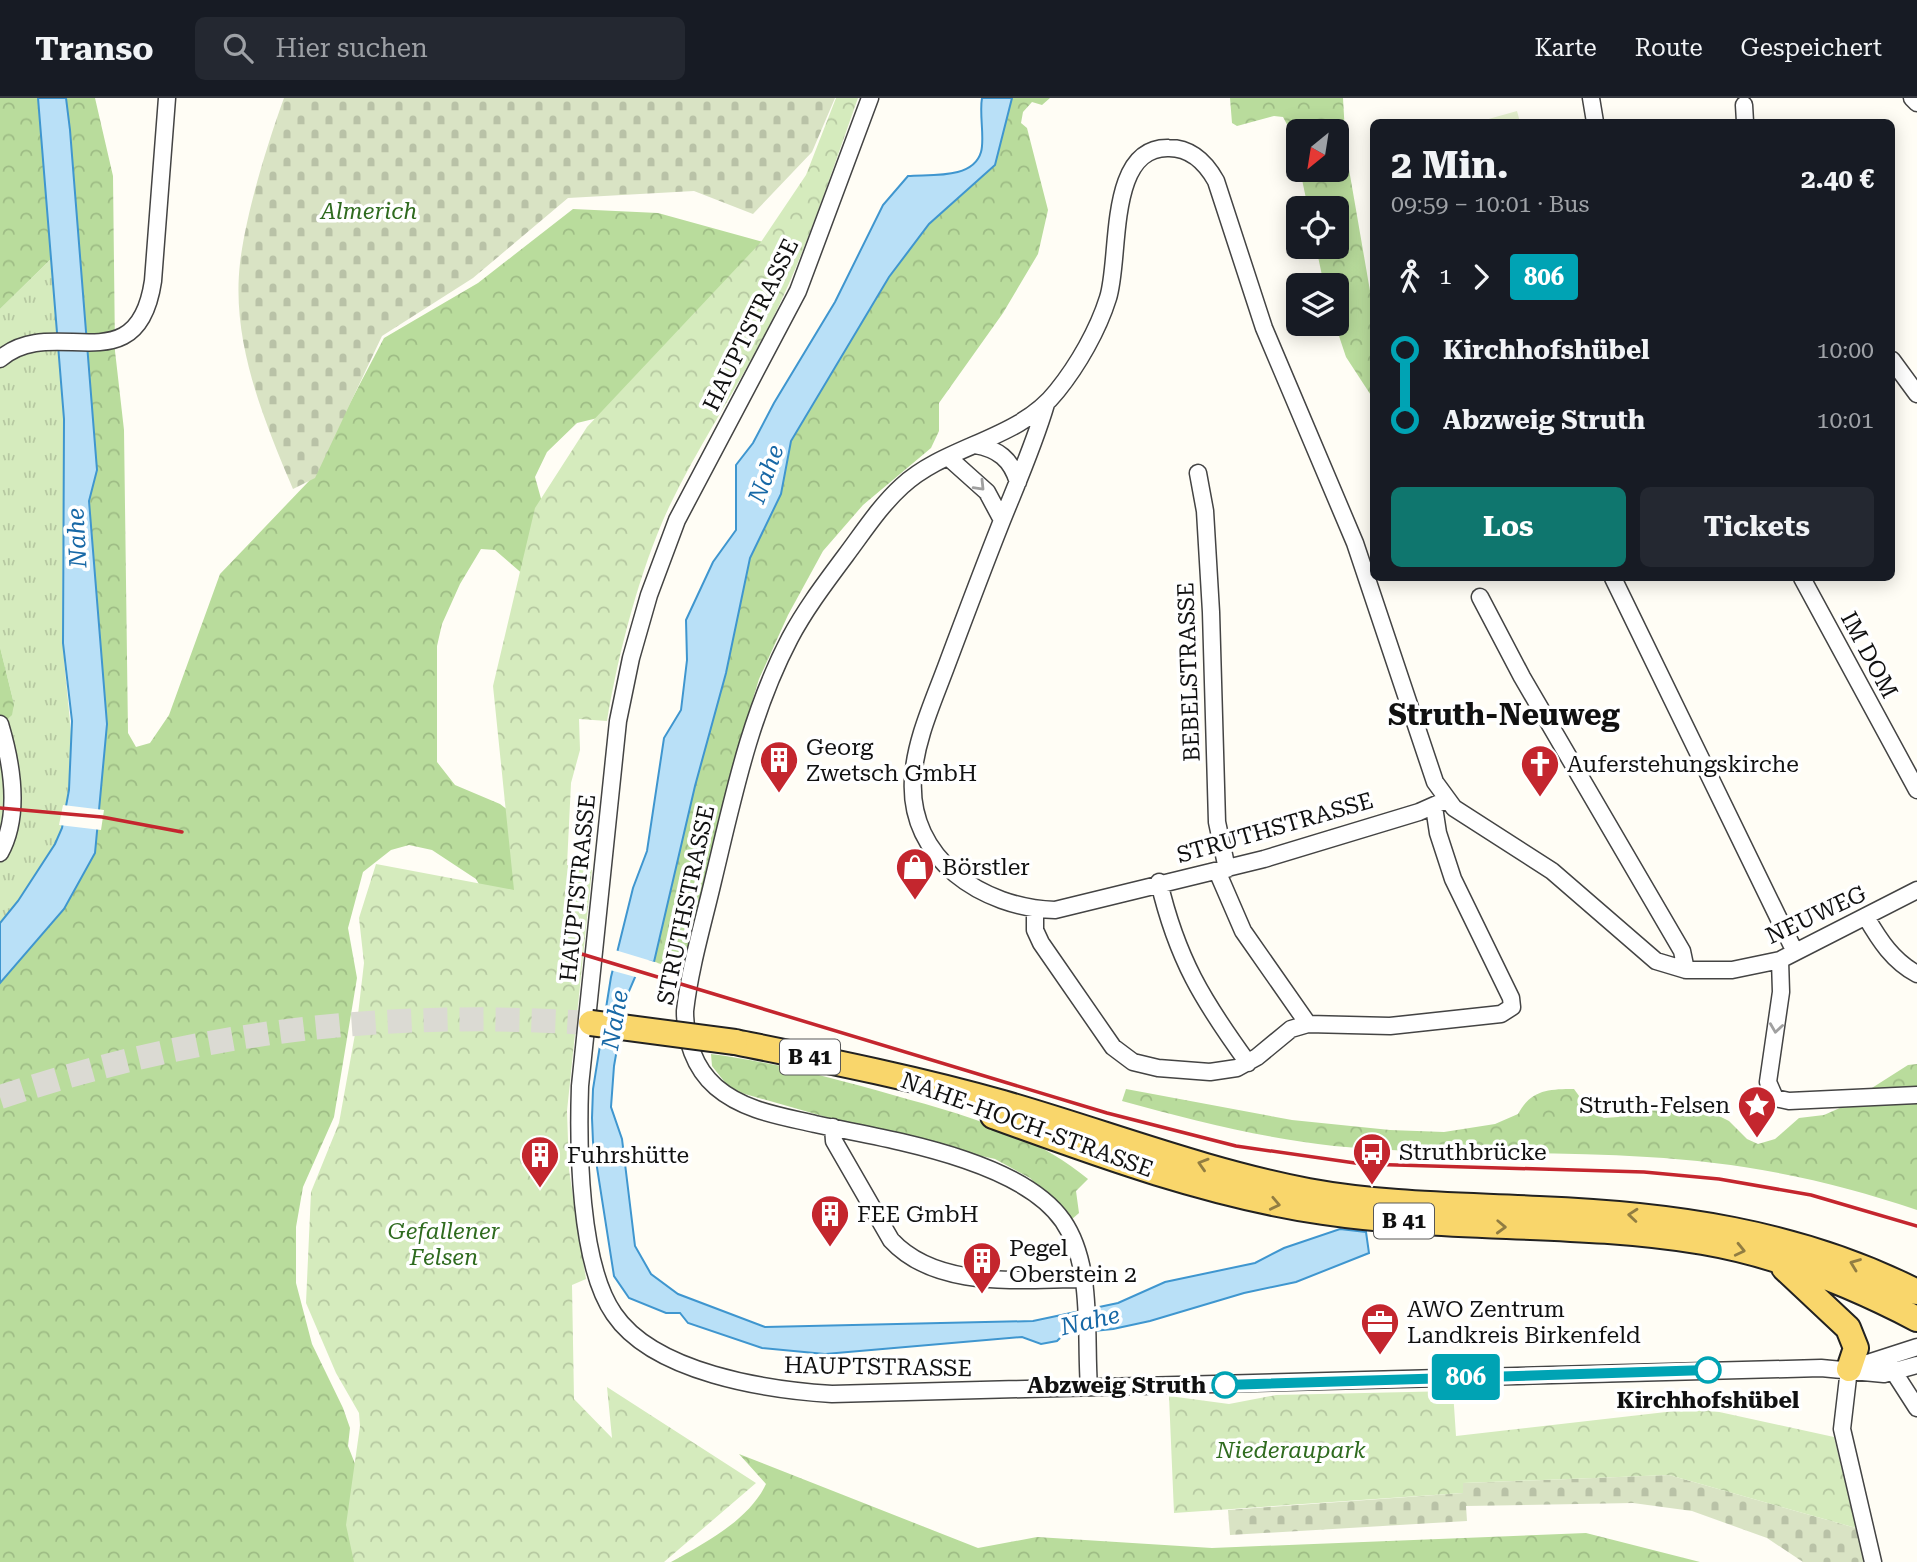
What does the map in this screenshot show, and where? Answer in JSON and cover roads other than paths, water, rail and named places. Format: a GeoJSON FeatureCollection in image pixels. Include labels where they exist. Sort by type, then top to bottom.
{"type":"FeatureCollection","features":[{"type":"Feature","properties":{"kind":"main road","name":"B 41"},"geometry":{"type":"LineString","coordinates":[[591,1023],[735,1042],[884,1074]]}},
{"type":"Feature","properties":{"kind":"main road","name":"NAHE-HOCH-STRASSE"},"geometry":{"type":"LineString","coordinates":[[884,1074],[1102,1155],[1209,1188],[1288,1207],[1391,1221],[1642,1234],[1706,1243],[1773,1259],[1856,1289],[1917,1319]]}},
{"type":"Feature","properties":{"kind":"main road","name":"NAHE-HOCH-STRASSE"},"geometry":{"type":"LineString","coordinates":[[884,1074],[1001,1102],[1212,1167],[1305,1190],[1376,1201],[1613,1213],[1696,1222],[1806,1247],[1917,1292]]}},
{"type":"Feature","properties":{"kind":"main road"},"geometry":{"type":"LineString","coordinates":[[1773,1259],[1848,1328],[1856,1348],[1849,1369]]}},
{"type":"Feature","properties":{"kind":"street"},"geometry":{"type":"LineString","coordinates":[[0,359],[9,350],[31,345],[125,336],[140,324],[149,301],[167,98]]}},
{"type":"Feature","properties":{"kind":"street","name":"HAUPTSTRASSE"},"geometry":{"type":"LineString","coordinates":[[870,98],[793,301],[677,520],[631,658],[618,721],[580,1086],[580,1172],[591,1248],[605,1299],[624,1326],[677,1360],[744,1382],[832,1394],[1849,1369],[1874,1374],[1896,1372],[1917,1365]]}},
{"type":"Feature","properties":{"kind":"street"},"geometry":{"type":"LineString","coordinates":[[1591,98],[1594,119]]}},
{"type":"Feature","properties":{"kind":"street"},"geometry":{"type":"LineString","coordinates":[[1912,98],[1917,103]]}},
{"type":"Feature","properties":{"kind":"street"},"geometry":{"type":"LineString","coordinates":[[1744,105],[1745,119]]}},
{"type":"Feature","properties":{"kind":"street"},"geometry":{"type":"LineString","coordinates":[[1035,909],[1035,930],[1041,943],[1102,1034],[1122,1056],[1145,1065],[1183,1071],[1224,1072],[1248,1063],[1291,1029],[1308,1024],[1421,1025],[1501,1014],[1512,1007],[1508,988],[1453,879],[1438,833],[1440,803],[1435,782],[1354,543],[1265,328],[1216,181],[1210,170],[1188,151],[1175,148],[1155,150],[1136,163],[1129,174],[1120,206],[1116,258],[1108,298],[1073,367],[1046,404]]}},
{"type":"Feature","properties":{"kind":"street"},"geometry":{"type":"LineString","coordinates":[[1895,364],[1917,394]]}},
{"type":"Feature","properties":{"kind":"street","name":"STRUTHSTRASSE"},"geometry":{"type":"LineString","coordinates":[[1046,404],[1031,415],[904,484],[887,501],[807,609],[777,664],[743,754],[687,995],[685,1028],[690,1047],[702,1071],[714,1086],[746,1106],[977,1162],[1018,1181],[1063,1221],[1079,1257],[1083,1284],[1088,1387]]}},
{"type":"Feature","properties":{"kind":"street","name":"STRUTHSTRASSE"},"geometry":{"type":"LineString","coordinates":[[1046,404],[924,729],[915,762],[913,797],[921,831],[942,864],[981,891],[1035,909],[1075,907],[1159,882],[1222,870],[1440,803]]}},
{"type":"Feature","properties":{"kind":"street"},"geometry":{"type":"LineString","coordinates":[[975,445],[1002,454],[1009,462],[1018,482]]}},
{"type":"Feature","properties":{"kind":"street"},"geometry":{"type":"LineString","coordinates":[[948,458],[987,492],[1002,520]]}},
{"type":"Feature","properties":{"kind":"street","name":"BEBELSTRASSE"},"geometry":{"type":"LineString","coordinates":[[1198,473],[1205,510],[1217,822],[1222,870],[1243,931],[1308,1024]]}},
{"type":"Feature","properties":{"kind":"street"},"geometry":{"type":"LineString","coordinates":[[1614,581],[1796,952]]}},
{"type":"Feature","properties":{"kind":"street","name":"IM DOM"},"geometry":{"type":"LineString","coordinates":[[1804,581],[1917,790]]}},
{"type":"Feature","properties":{"kind":"street"},"geometry":{"type":"LineString","coordinates":[[1440,803],[1552,871],[1656,961],[1686,970],[1682,951],[1522,677],[1480,597]]}},
{"type":"Feature","properties":{"kind":"street"},"geometry":{"type":"LineString","coordinates":[[0,724],[10,769],[11,822],[0,853]]}},
{"type":"Feature","properties":{"kind":"street"},"geometry":{"type":"LineString","coordinates":[[1159,882],[1184,964],[1209,1009],[1248,1063]]}},
{"type":"Feature","properties":{"kind":"street","name":"NEUWEG"},"geometry":{"type":"LineString","coordinates":[[1686,970],[1732,970],[1780,960],[1917,890]]}},
{"type":"Feature","properties":{"kind":"street"},"geometry":{"type":"LineString","coordinates":[[1866,917],[1888,951],[1899,963],[1917,974]]}},
{"type":"Feature","properties":{"kind":"street"},"geometry":{"type":"LineString","coordinates":[[1780,960],[1781,992],[1768,1082],[1775,1098],[1789,1101],[1917,1095]]}},
{"type":"Feature","properties":{"kind":"street"},"geometry":{"type":"LineString","coordinates":[[833,1127],[834,1141],[891,1240],[902,1252],[945,1270],[986,1279],[1083,1284]]}},
{"type":"Feature","properties":{"kind":"street","name":"HAUPTSTRASSE"},"geometry":{"type":"LineString","coordinates":[[1849,1369],[1917,1347]]}},
{"type":"Feature","properties":{"kind":"street"},"geometry":{"type":"LineString","coordinates":[[1875,1362],[1896,1372],[1917,1408]]}},
{"type":"Feature","properties":{"kind":"street"},"geometry":{"type":"LineString","coordinates":[[1849,1369],[1842,1429],[1873,1562]]}},
{"type":"Feature","properties":{"kind":"water","name":"Nahe"},"geometry":{"type":"Polygon","coordinates":[[[38,98],[66,98],[70,130],[97,470],[89,501],[107,724],[95,853],[64,909],[0,983],[0,923],[18,901],[55,844],[62,828],[69,790],[72,721],[63,643],[64,419],[38,98]]]}},
{"type":"Feature","properties":{"kind":"water","name":"Nahe"},"geometry":{"type":"Polygon","coordinates":[[[982,98],[1012,98],[995,165],[929,224],[889,277],[791,441],[781,494],[750,558],[726,673],[695,786],[654,962],[642,961],[626,998],[614,1066],[611,1107],[622,1139],[635,1246],[651,1274],[678,1294],[765,1327],[1033,1321],[1118,1303],[1165,1282],[1255,1263],[1284,1248],[1340,1229],[1366,1232],[1369,1253],[1296,1282],[1244,1293],[1150,1321],[1113,1329],[1064,1334],[1057,1341],[1041,1344],[1022,1337],[825,1354],[762,1348],[688,1323],[680,1313],[666,1313],[629,1298],[614,1276],[593,1142],[592,1118],[593,1089],[611,977],[633,888],[647,851],[664,738],[681,710],[687,660],[686,620],[713,562],[736,530],[736,465],[753,443],[835,302],[883,205],[908,176],[949,174],[969,167],[976,161],[982,147],[982,98]]]}},
{"type":"Feature","properties":{"kind":"tunnel"},"geometry":{"type":"LineString","coordinates":[[0,1097],[75,1074],[148,1056],[291,1030],[437,1020],[591,1023]]}},
{"type":"Feature","properties":{"kind":"railway"},"geometry":{"type":"LineString","coordinates":[[0,808],[102,817],[182,832]]}},
{"type":"Feature","properties":{"kind":"railway"},"geometry":{"type":"LineString","coordinates":[[575,952],[1107,1113],[1236,1146],[1362,1164],[1644,1172],[1719,1179],[1811,1195],[1917,1226]]}},
{"type":"Feature","properties":{"kind":"place","name":"Georg Zwetsch GmbH"},"geometry":{"type":"Point","coordinates":[779,794]}},
{"type":"Feature","properties":{"kind":"place","name":"Auferstehungskirche"},"geometry":{"type":"Point","coordinates":[1540,798]}},
{"type":"Feature","properties":{"kind":"place","name":"Börstler"},"geometry":{"type":"Point","coordinates":[915,901]}},
{"type":"Feature","properties":{"kind":"place","name":"Struth-Felsen"},"geometry":{"type":"Point","coordinates":[1757,1139]}},
{"type":"Feature","properties":{"kind":"place","name":"Struthbrücke"},"geometry":{"type":"Point","coordinates":[1372,1186]}},
{"type":"Feature","properties":{"kind":"place","name":"Fuhrshütte"},"geometry":{"type":"Point","coordinates":[540,1189]}},
{"type":"Feature","properties":{"kind":"place","name":"FEE GmbH"},"geometry":{"type":"Point","coordinates":[830,1248]}},
{"type":"Feature","properties":{"kind":"place","name":"Pegel Oberstein 2"},"geometry":{"type":"Point","coordinates":[982,1295]}},
{"type":"Feature","properties":{"kind":"place","name":"AWO Zentrum Landkreis Birkenfeld"},"geometry":{"type":"Point","coordinates":[1380,1356]}},
{"type":"Feature","properties":{"kind":"place","name":"Kirchhofshübel"},"geometry":{"type":"Point","coordinates":[1708,1370]}},
{"type":"Feature","properties":{"kind":"place","name":"Abzweig Struth"},"geometry":{"type":"Point","coordinates":[1225,1385]}},
{"type":"Feature","properties":{"kind":"district","name":"Struth-Neuweg"},"geometry":{"type":"Point","coordinates":[1504,714]}},
{"type":"Feature","properties":{"kind":"park label","name":"Almerich"},"geometry":{"type":"Point","coordinates":[369,211]}},
{"type":"Feature","properties":{"kind":"park label","name":"Gefallener Felsen"},"geometry":{"type":"Point","coordinates":[444,1244]}},
{"type":"Feature","properties":{"kind":"park label","name":"Niederaupark"},"geometry":{"type":"Point","coordinates":[1291,1450]}}]}
